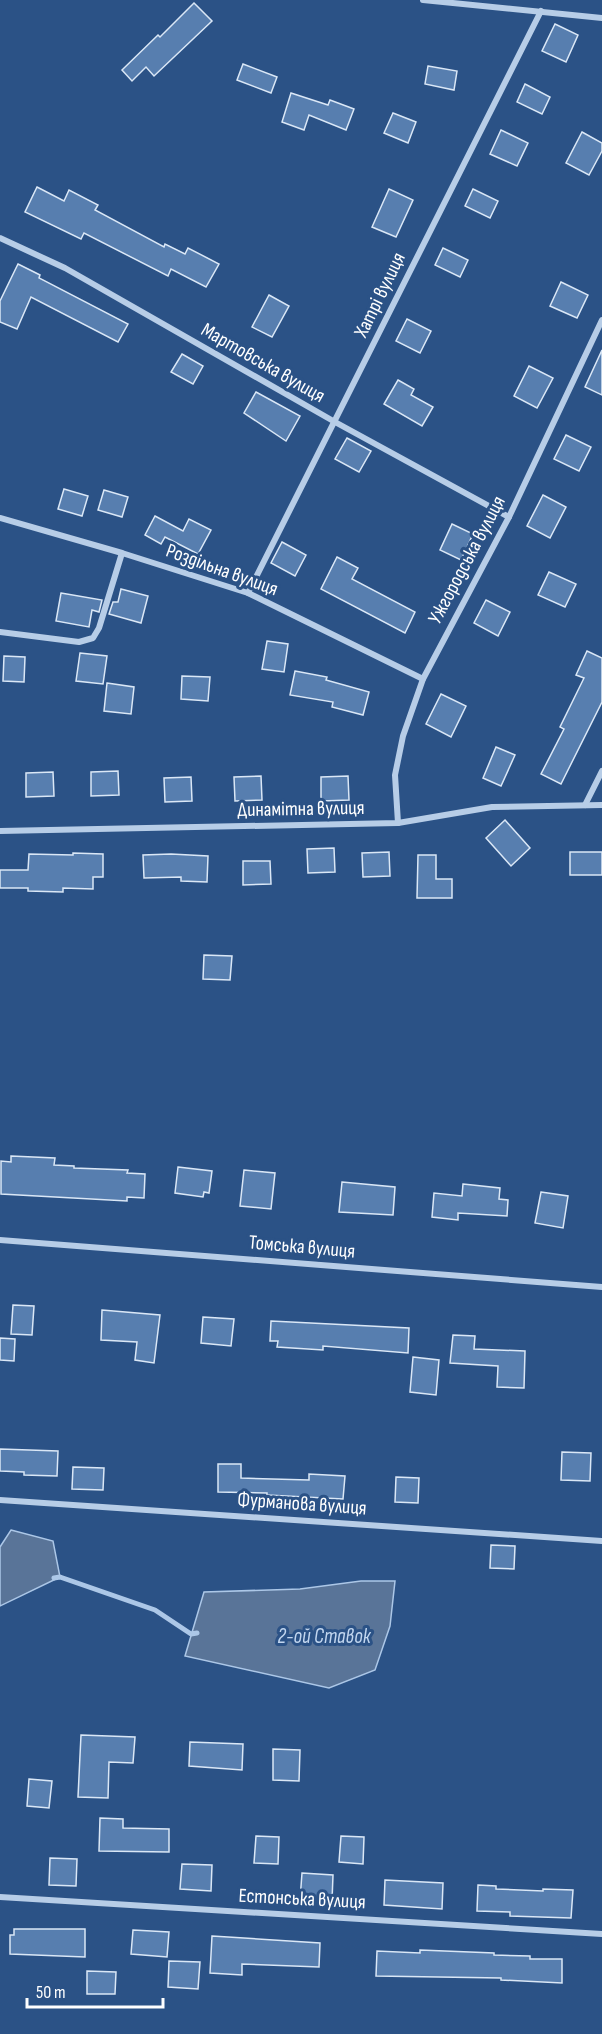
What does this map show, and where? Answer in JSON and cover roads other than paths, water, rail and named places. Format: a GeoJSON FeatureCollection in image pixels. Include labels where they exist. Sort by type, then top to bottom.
{"type":"FeatureCollection","features":[{"type":"Feature","properties":{"kind":"street"},"geometry":{"type":"LineString","coordinates":[[423,0],[602,18]]}},
{"type":"Feature","properties":{"kind":"street","name":"Хатрі вулиця"},"geometry":{"type":"LineString","coordinates":[[248,593],[540,11]]}},
{"type":"Feature","properties":{"kind":"street","name":"Мартовська вулиця"},"geometry":{"type":"LineString","coordinates":[[0,238],[65,268],[335,423],[510,517]]}},
{"type":"Feature","properties":{"kind":"street","name":"Ужгородська вулиця"},"geometry":{"type":"LineString","coordinates":[[398,823],[395,775],[403,736],[423,679],[510,517],[602,320]]}},
{"type":"Feature","properties":{"kind":"street","name":"Роздільна вулиця"},"geometry":{"type":"LineString","coordinates":[[0,518],[122,553],[248,593],[423,679]]}},
{"type":"Feature","properties":{"kind":"street"},"geometry":{"type":"LineString","coordinates":[[0,632],[79,642],[93,638],[99,628],[122,553]]}},
{"type":"Feature","properties":{"kind":"street"},"geometry":{"type":"LineString","coordinates":[[585,806],[602,771]]}},
{"type":"Feature","properties":{"kind":"street","name":"Динамітна вулиця"},"geometry":{"type":"LineString","coordinates":[[0,831],[398,823],[492,807],[602,805]]}},
{"type":"Feature","properties":{"kind":"street","name":"Томська вулиця"},"geometry":{"type":"LineString","coordinates":[[0,1240],[602,1287]]}},
{"type":"Feature","properties":{"kind":"street","name":"Фурманова вулиця"},"geometry":{"type":"LineString","coordinates":[[0,1500],[602,1541]]}},
{"type":"Feature","properties":{"kind":"street","name":"Естонська вулиця"},"geometry":{"type":"LineString","coordinates":[[0,1898],[602,1934]]}},
{"type":"Feature","properties":{"kind":"water"},"geometry":{"type":"Polygon","coordinates":[[[11,1530],[53,1541],[60,1577],[0,1606],[0,1547],[11,1530]]]}},
{"type":"Feature","properties":{"kind":"water","name":"2-ой Ставок"},"geometry":{"type":"Polygon","coordinates":[[[361,1581],[395,1581],[390,1626],[375,1670],[329,1688],[185,1656],[204,1592],[300,1589],[361,1581]]]}},
{"type":"Feature","properties":{"kind":"waterway"},"geometry":{"type":"LineString","coordinates":[[54,1578],[60,1577],[155,1610],[191,1634],[197,1633]]}}]}
